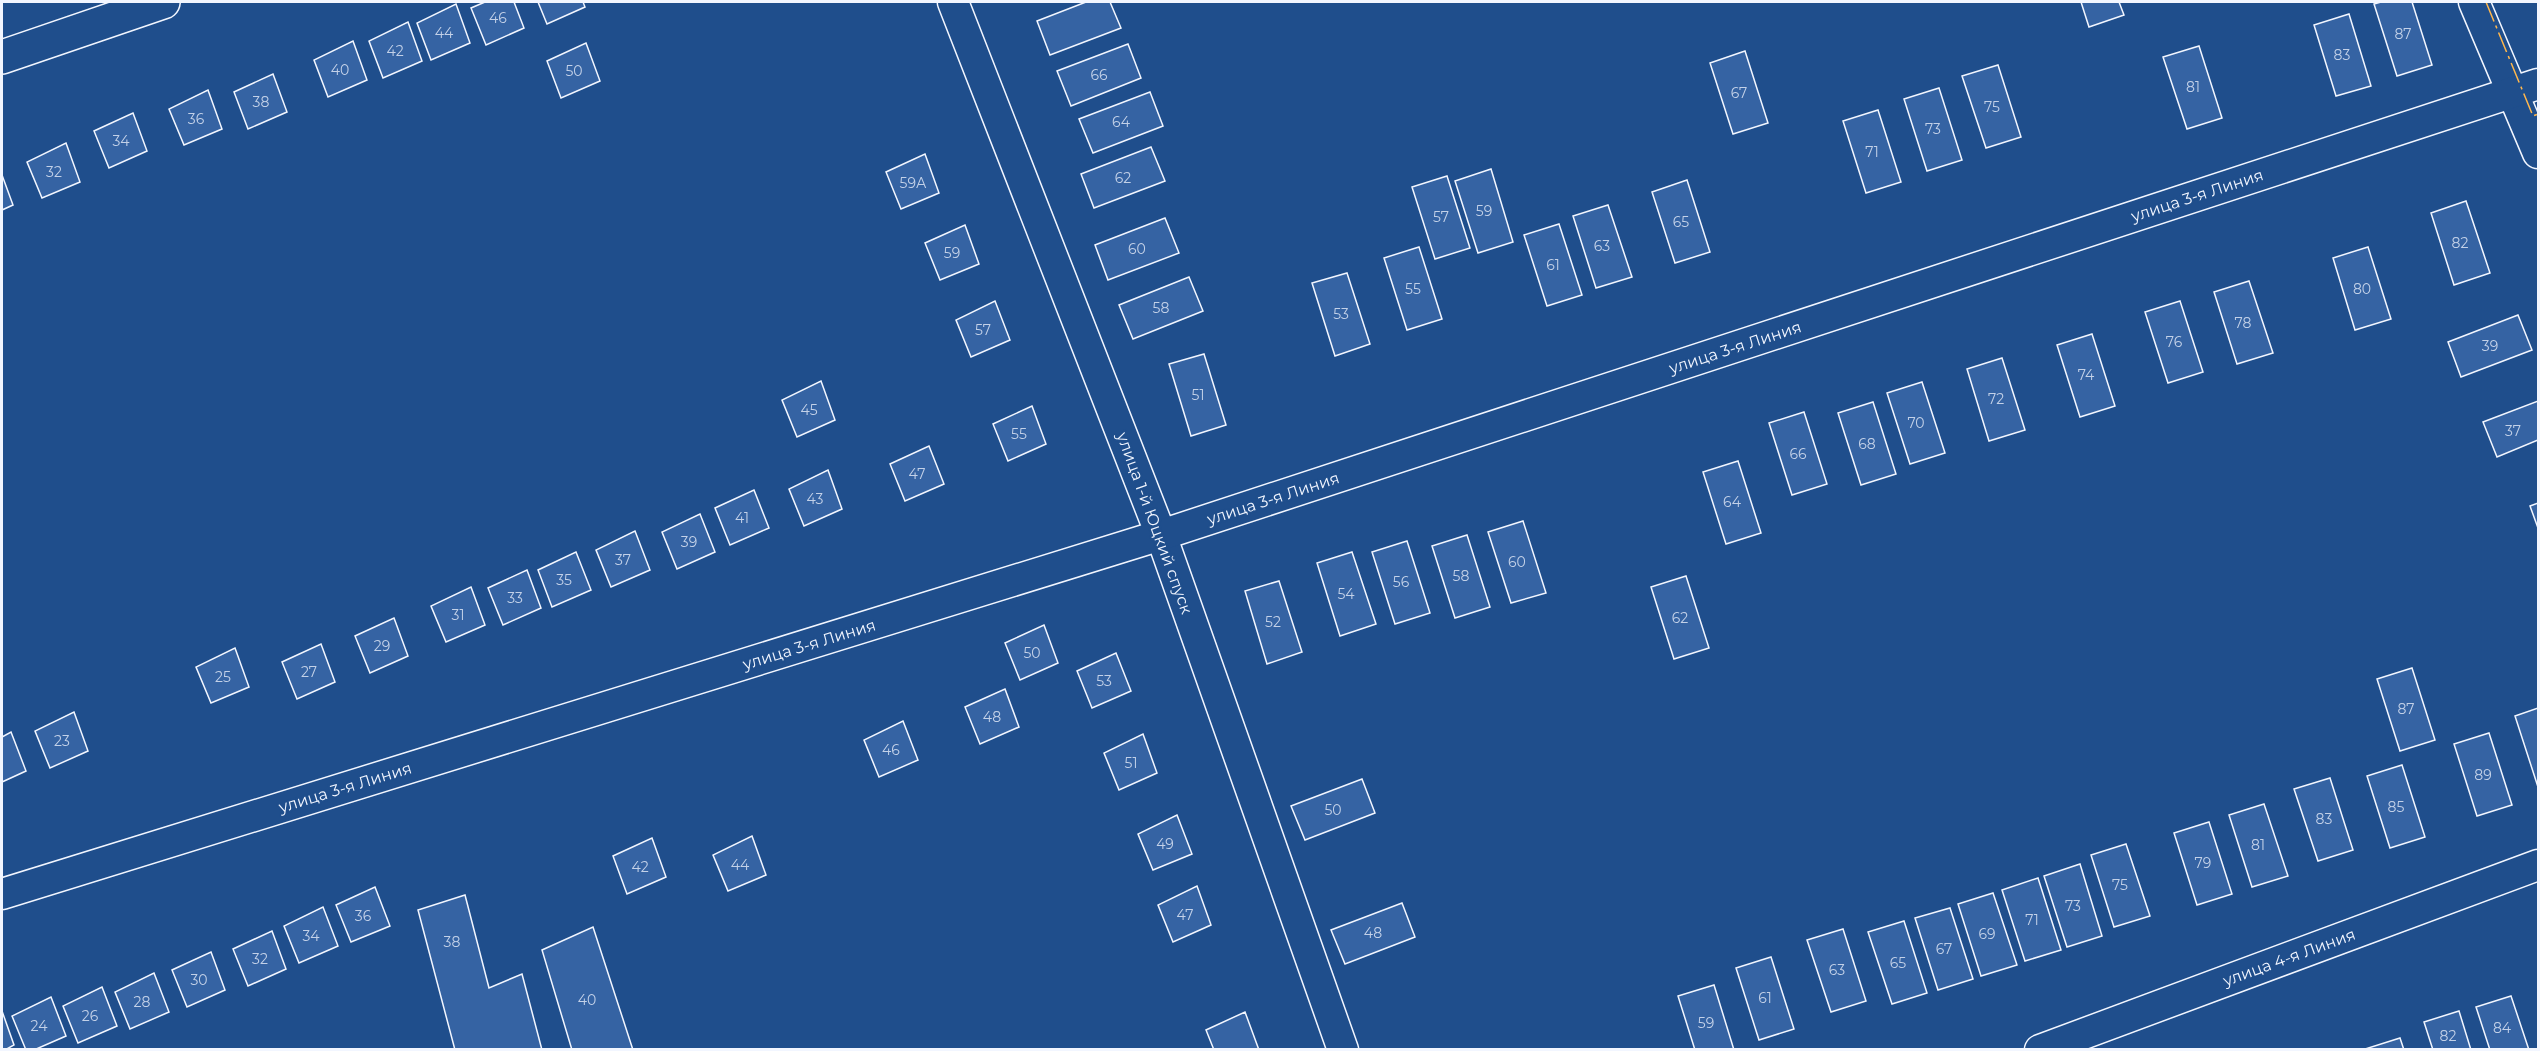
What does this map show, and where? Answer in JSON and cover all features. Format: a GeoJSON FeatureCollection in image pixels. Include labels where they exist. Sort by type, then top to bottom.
{"type":"FeatureCollection","features":[{"type":"Feature","properties":{"kind":"street"},"geometry":{"type":"LineString","coordinates":[[2,57],[163,2]]}},
{"type":"Feature","properties":{"kind":"street","name":"улица 1-й Юцкий спуск"},"geometry":{"type":"LineString","coordinates":[[953,2],[1161,535],[1342,1050]]}},
{"type":"Feature","properties":{"kind":"street"},"geometry":{"type":"LineString","coordinates":[[2474,2],[2525,88],[2538,153]]}},
{"type":"Feature","properties":{"kind":"street","name":"улица 3-я Линия"},"geometry":{"type":"LineString","coordinates":[[2,894],[1161,535],[2525,88]]}},
{"type":"Feature","properties":{"kind":"street","name":"улица 4-я Линия"},"geometry":{"type":"LineString","coordinates":[[2040,1050],[2538,865]]}},
{"type":"Feature","properties":{"kind":"building"},"geometry":{"type":"Polygon","coordinates":[[[485,2],[514,2],[524,28],[486,45],[471,8],[485,2]]]}},
{"type":"Feature","properties":{"kind":"building"},"geometry":{"type":"Polygon","coordinates":[[[538,2],[583,2],[585,7],[547,24],[538,2]]]}},
{"type":"Feature","properties":{"kind":"building"},"geometry":{"type":"Polygon","coordinates":[[[1086,2],[1110,2],[1121,28],[1050,55],[1037,21],[1086,2]]]}},
{"type":"Feature","properties":{"kind":"building"},"geometry":{"type":"Polygon","coordinates":[[[2081,2],[2119,2],[2124,15],[2089,27],[2081,2]]]}},
{"type":"Feature","properties":{"kind":"building"},"geometry":{"type":"Polygon","coordinates":[[[2412,2],[2432,65],[2397,76],[2374,4],[2412,2]]]}},
{"type":"Feature","properties":{"kind":"building"},"geometry":{"type":"Polygon","coordinates":[[[456,4],[470,43],[431,60],[417,23],[456,4]]]}},
{"type":"Feature","properties":{"kind":"building"},"geometry":{"type":"Polygon","coordinates":[[[2349,14],[2371,86],[2336,96],[2314,25],[2349,14]]]}},
{"type":"Feature","properties":{"kind":"building"},"geometry":{"type":"Polygon","coordinates":[[[408,22],[422,61],[383,78],[369,41],[408,22]]]}},
{"type":"Feature","properties":{"kind":"building"},"geometry":{"type":"Polygon","coordinates":[[[353,41],[367,80],[328,97],[314,60],[353,41]]]}},
{"type":"Feature","properties":{"kind":"building"},"geometry":{"type":"Polygon","coordinates":[[[586,43],[600,81],[561,98],[547,61],[586,43]]]}},
{"type":"Feature","properties":{"kind":"building"},"geometry":{"type":"Polygon","coordinates":[[[1128,44],[1141,78],[1071,106],[1057,71],[1128,44]]]}},
{"type":"Feature","properties":{"kind":"building"},"geometry":{"type":"Polygon","coordinates":[[[2199,46],[2222,118],[2187,129],[2163,57],[2199,46]]]}},
{"type":"Feature","properties":{"kind":"building"},"geometry":{"type":"Polygon","coordinates":[[[1745,51],[1768,123],[1733,134],[1710,63],[1745,51]]]}},
{"type":"Feature","properties":{"kind":"building"},"geometry":{"type":"Polygon","coordinates":[[[1998,65],[2021,137],[1986,148],[1962,76],[1998,65]]]}},
{"type":"Feature","properties":{"kind":"building"},"geometry":{"type":"Polygon","coordinates":[[[273,74],[287,112],[248,129],[234,92],[273,74]]]}},
{"type":"Feature","properties":{"kind":"building"},"geometry":{"type":"Polygon","coordinates":[[[1939,88],[1962,160],[1927,171],[1904,99],[1939,88]]]}},
{"type":"Feature","properties":{"kind":"building"},"geometry":{"type":"Polygon","coordinates":[[[208,90],[222,129],[184,145],[169,109],[208,90]]]}},
{"type":"Feature","properties":{"kind":"building"},"geometry":{"type":"Polygon","coordinates":[[[1150,92],[1163,126],[1093,153],[1079,119],[1150,92]]]}},
{"type":"Feature","properties":{"kind":"building"},"geometry":{"type":"Polygon","coordinates":[[[1878,110],[1901,182],[1866,193],[1843,121],[1878,110]]]}},
{"type":"Feature","properties":{"kind":"building"},"geometry":{"type":"Polygon","coordinates":[[[133,113],[147,151],[109,168],[94,131],[133,113]]]}},
{"type":"Feature","properties":{"kind":"building"},"geometry":{"type":"Polygon","coordinates":[[[66,143],[80,182],[42,198],[27,162],[66,143]]]}},
{"type":"Feature","properties":{"kind":"building"},"geometry":{"type":"Polygon","coordinates":[[[1151,147],[1165,181],[1094,208],[1081,174],[1151,147]]]}},
{"type":"Feature","properties":{"kind":"building"},"geometry":{"type":"Polygon","coordinates":[[[925,154],[939,193],[901,209],[886,172],[925,154]]]}},
{"type":"Feature","properties":{"kind":"building"},"geometry":{"type":"Polygon","coordinates":[[[1491,169],[1513,242],[1478,253],[1455,181],[1491,169]]]}},
{"type":"Feature","properties":{"kind":"building"},"geometry":{"type":"Polygon","coordinates":[[[2,175],[13,205],[2,210],[2,175]]]}},
{"type":"Feature","properties":{"kind":"building"},"geometry":{"type":"Polygon","coordinates":[[[1447,176],[1470,248],[1435,259],[1412,187],[1447,176]]]}},
{"type":"Feature","properties":{"kind":"building"},"geometry":{"type":"Polygon","coordinates":[[[1687,180],[1710,252],[1675,263],[1652,192],[1687,180]]]}},
{"type":"Feature","properties":{"kind":"building"},"geometry":{"type":"Polygon","coordinates":[[[2466,201],[2490,273],[2454,285],[2431,213],[2466,201]]]}},
{"type":"Feature","properties":{"kind":"building"},"geometry":{"type":"Polygon","coordinates":[[[1608,205],[1632,277],[1596,288],[1573,216],[1608,205]]]}},
{"type":"Feature","properties":{"kind":"building"},"geometry":{"type":"Polygon","coordinates":[[[1165,218],[1179,253],[1108,280],[1095,245],[1165,218]]]}},
{"type":"Feature","properties":{"kind":"building"},"geometry":{"type":"Polygon","coordinates":[[[1559,224],[1582,295],[1547,306],[1524,235],[1559,224]]]}},
{"type":"Feature","properties":{"kind":"building"},"geometry":{"type":"Polygon","coordinates":[[[965,225],[979,264],[940,280],[925,243],[965,225]]]}},
{"type":"Feature","properties":{"kind":"building"},"geometry":{"type":"Polygon","coordinates":[[[1419,247],[1442,319],[1407,330],[1384,258],[1419,247]]]}},
{"type":"Feature","properties":{"kind":"building"},"geometry":{"type":"Polygon","coordinates":[[[2368,247],[2391,319],[2355,330],[2333,258],[2368,247]]]}},
{"type":"Feature","properties":{"kind":"building"},"geometry":{"type":"Polygon","coordinates":[[[1347,273],[1370,344],[1335,356],[1312,283],[1347,273]]]}},
{"type":"Feature","properties":{"kind":"building"},"geometry":{"type":"Polygon","coordinates":[[[1189,277],[1203,311],[1133,339],[1119,305],[1189,277]]]}},
{"type":"Feature","properties":{"kind":"building"},"geometry":{"type":"Polygon","coordinates":[[[2249,281],[2273,353],[2237,364],[2214,292],[2249,281]]]}},
{"type":"Feature","properties":{"kind":"building"},"geometry":{"type":"Polygon","coordinates":[[[995,301],[1010,340],[971,357],[956,320],[995,301]]]}},
{"type":"Feature","properties":{"kind":"building"},"geometry":{"type":"Polygon","coordinates":[[[2180,301],[2203,372],[2168,383],[2145,312],[2180,301]]]}},
{"type":"Feature","properties":{"kind":"building"},"geometry":{"type":"Polygon","coordinates":[[[2518,315],[2532,350],[2461,377],[2448,342],[2518,315]]]}},
{"type":"Feature","properties":{"kind":"building"},"geometry":{"type":"Polygon","coordinates":[[[2092,334],[2115,406],[2080,417],[2057,345],[2092,334]]]}},
{"type":"Feature","properties":{"kind":"building"},"geometry":{"type":"Polygon","coordinates":[[[1204,354],[1226,425],[1191,436],[1169,364],[1204,354]]]}},
{"type":"Feature","properties":{"kind":"building"},"geometry":{"type":"Polygon","coordinates":[[[2002,358],[2025,430],[1989,441],[1967,369],[2002,358]]]}},
{"type":"Feature","properties":{"kind":"building"},"geometry":{"type":"Polygon","coordinates":[[[821,381],[835,420],[797,437],[782,400],[821,381]]]}},
{"type":"Feature","properties":{"kind":"building"},"geometry":{"type":"Polygon","coordinates":[[[1922,382],[1945,453],[1910,464],[1887,393],[1922,382]]]}},
{"type":"Feature","properties":{"kind":"building"},"geometry":{"type":"Polygon","coordinates":[[[2538,401],[2538,440],[2497,457],[2483,422],[2538,401]]]}},
{"type":"Feature","properties":{"kind":"building"},"geometry":{"type":"Polygon","coordinates":[[[1873,402],[1896,474],[1861,485],[1838,413],[1873,402]]]}},
{"type":"Feature","properties":{"kind":"building"},"geometry":{"type":"Polygon","coordinates":[[[1032,406],[1046,444],[1008,461],[993,424],[1032,406]]]}},
{"type":"Feature","properties":{"kind":"building"},"geometry":{"type":"Polygon","coordinates":[[[1804,412],[1827,484],[1792,495],[1769,423],[1804,412]]]}},
{"type":"Feature","properties":{"kind":"building"},"geometry":{"type":"Polygon","coordinates":[[[929,446],[944,484],[905,501],[890,464],[929,446]]]}},
{"type":"Feature","properties":{"kind":"building"},"geometry":{"type":"Polygon","coordinates":[[[1738,461],[1761,533],[1726,544],[1703,472],[1738,461]]]}},
{"type":"Feature","properties":{"kind":"building"},"geometry":{"type":"Polygon","coordinates":[[[828,470],[842,509],[804,526],[789,489],[828,470]]]}},
{"type":"Feature","properties":{"kind":"building"},"geometry":{"type":"Polygon","coordinates":[[[754,490],[769,528],[730,545],[715,508],[754,490]]]}},
{"type":"Feature","properties":{"kind":"building"},"geometry":{"type":"Polygon","coordinates":[[[2538,503],[2538,528],[2530,506],[2538,503]]]}},
{"type":"Feature","properties":{"kind":"building"},"geometry":{"type":"Polygon","coordinates":[[[700,514],[715,552],[677,569],[662,532],[700,514]]]}},
{"type":"Feature","properties":{"kind":"building"},"geometry":{"type":"Polygon","coordinates":[[[1523,521],[1546,593],[1511,603],[1488,532],[1523,521]]]}},
{"type":"Feature","properties":{"kind":"building"},"geometry":{"type":"Polygon","coordinates":[[[635,531],[650,570],[611,587],[596,550],[635,531]]]}},
{"type":"Feature","properties":{"kind":"building"},"geometry":{"type":"Polygon","coordinates":[[[1467,535],[1490,607],[1455,618],[1432,546],[1467,535]]]}},
{"type":"Feature","properties":{"kind":"building"},"geometry":{"type":"Polygon","coordinates":[[[1407,541],[1430,613],[1395,624],[1372,552],[1407,541]]]}},
{"type":"Feature","properties":{"kind":"building"},"geometry":{"type":"Polygon","coordinates":[[[576,552],[591,590],[552,607],[538,570],[576,552]]]}},
{"type":"Feature","properties":{"kind":"building"},"geometry":{"type":"Polygon","coordinates":[[[1352,552],[1376,624],[1340,636],[1317,563],[1352,552]]]}},
{"type":"Feature","properties":{"kind":"building"},"geometry":{"type":"Polygon","coordinates":[[[527,570],[541,608],[503,625],[488,588],[527,570]]]}},
{"type":"Feature","properties":{"kind":"building"},"geometry":{"type":"Polygon","coordinates":[[[1686,576],[1709,648],[1674,659],[1651,587],[1686,576]]]}},
{"type":"Feature","properties":{"kind":"building"},"geometry":{"type":"Polygon","coordinates":[[[1279,581],[1302,652],[1267,664],[1245,591],[1279,581]]]}},
{"type":"Feature","properties":{"kind":"building"},"geometry":{"type":"Polygon","coordinates":[[[471,587],[485,625],[446,642],[431,606],[471,587]]]}},
{"type":"Feature","properties":{"kind":"building"},"geometry":{"type":"Polygon","coordinates":[[[394,618],[408,656],[370,673],[355,636],[394,618]]]}},
{"type":"Feature","properties":{"kind":"building"},"geometry":{"type":"Polygon","coordinates":[[[1044,625],[1058,663],[1020,680],[1005,643],[1044,625]]]}},
{"type":"Feature","properties":{"kind":"building"},"geometry":{"type":"Polygon","coordinates":[[[321,644],[335,682],[297,699],[282,662],[321,644]]]}},
{"type":"Feature","properties":{"kind":"building"},"geometry":{"type":"Polygon","coordinates":[[[235,648],[249,687],[211,703],[196,667],[235,648]]]}},
{"type":"Feature","properties":{"kind":"building"},"geometry":{"type":"Polygon","coordinates":[[[1116,653],[1131,691],[1092,708],[1077,671],[1116,653]]]}},
{"type":"Feature","properties":{"kind":"building"},"geometry":{"type":"Polygon","coordinates":[[[2412,668],[2435,740],[2400,751],[2377,679],[2412,668]]]}},
{"type":"Feature","properties":{"kind":"building"},"geometry":{"type":"Polygon","coordinates":[[[1005,689],[1019,727],[980,744],[965,707],[1005,689]]]}},
{"type":"Feature","properties":{"kind":"building"},"geometry":{"type":"Polygon","coordinates":[[[2538,708],[2538,787],[2515,716],[2538,708]]]}},
{"type":"Feature","properties":{"kind":"building"},"geometry":{"type":"Polygon","coordinates":[[[74,712],[88,751],[50,768],[35,731],[74,712]]]}},
{"type":"Feature","properties":{"kind":"building"},"geometry":{"type":"Polygon","coordinates":[[[903,721],[918,760],[879,777],[864,740],[903,721]]]}},
{"type":"Feature","properties":{"kind":"building"},"geometry":{"type":"Polygon","coordinates":[[[11,732],[26,771],[2,782],[2,737],[11,732]]]}},
{"type":"Feature","properties":{"kind":"building"},"geometry":{"type":"Polygon","coordinates":[[[2489,733],[2512,805],[2477,816],[2454,744],[2489,733]]]}},
{"type":"Feature","properties":{"kind":"building"},"geometry":{"type":"Polygon","coordinates":[[[1143,734],[1157,773],[1119,790],[1104,753],[1143,734]]]}},
{"type":"Feature","properties":{"kind":"building"},"geometry":{"type":"Polygon","coordinates":[[[2402,765],[2425,837],[2390,848],[2367,776],[2402,765]]]}},
{"type":"Feature","properties":{"kind":"building"},"geometry":{"type":"Polygon","coordinates":[[[2330,778],[2353,850],[2318,861],[2294,789],[2330,778]]]}},
{"type":"Feature","properties":{"kind":"building"},"geometry":{"type":"Polygon","coordinates":[[[1362,779],[1375,813],[1305,840],[1291,806],[1362,779]]]}},
{"type":"Feature","properties":{"kind":"building"},"geometry":{"type":"Polygon","coordinates":[[[2264,804],[2288,876],[2252,887],[2229,815],[2264,804]]]}},
{"type":"Feature","properties":{"kind":"building"},"geometry":{"type":"Polygon","coordinates":[[[1177,815],[1192,854],[1153,870],[1138,834],[1177,815]]]}},
{"type":"Feature","properties":{"kind":"building"},"geometry":{"type":"Polygon","coordinates":[[[2209,822],[2232,894],[2197,905],[2174,833],[2209,822]]]}},
{"type":"Feature","properties":{"kind":"building"},"geometry":{"type":"Polygon","coordinates":[[[752,836],[766,875],[728,891],[713,855],[752,836]]]}},
{"type":"Feature","properties":{"kind":"building"},"geometry":{"type":"Polygon","coordinates":[[[652,838],[666,877],[627,894],[613,856],[652,838]]]}},
{"type":"Feature","properties":{"kind":"building"},"geometry":{"type":"Polygon","coordinates":[[[2126,844],[2150,916],[2114,927],[2091,855],[2126,844]]]}},
{"type":"Feature","properties":{"kind":"building"},"geometry":{"type":"Polygon","coordinates":[[[2080,864],[2102,936],[2067,947],[2044,876],[2080,864]]]}},
{"type":"Feature","properties":{"kind":"building"},"geometry":{"type":"Polygon","coordinates":[[[2038,878],[2061,950],[2025,961],[2002,890],[2038,878]]]}},
{"type":"Feature","properties":{"kind":"building"},"geometry":{"type":"Polygon","coordinates":[[[1197,886],[1211,925],[1173,942],[1158,905],[1197,886]]]}},
{"type":"Feature","properties":{"kind":"building"},"geometry":{"type":"Polygon","coordinates":[[[375,887],[390,926],[351,942],[336,905],[375,887]]]}},
{"type":"Feature","properties":{"kind":"building"},"geometry":{"type":"Polygon","coordinates":[[[1993,893],[2017,965],[1981,976],[1958,904],[1993,893]]]}},
{"type":"Feature","properties":{"kind":"building"},"geometry":{"type":"Polygon","coordinates":[[[465,895],[489,988],[522,974],[542,1050],[455,1050],[418,910],[465,895]]]}},
{"type":"Feature","properties":{"kind":"building"},"geometry":{"type":"Polygon","coordinates":[[[1402,903],[1415,937],[1345,964],[1331,930],[1402,903]]]}},
{"type":"Feature","properties":{"kind":"building"},"geometry":{"type":"Polygon","coordinates":[[[323,907],[338,946],[299,963],[284,926],[323,907]]]}},
{"type":"Feature","properties":{"kind":"building"},"geometry":{"type":"Polygon","coordinates":[[[1950,908],[1973,979],[1938,990],[1915,918],[1950,908]]]}},
{"type":"Feature","properties":{"kind":"building"},"geometry":{"type":"Polygon","coordinates":[[[1904,921],[1927,993],[1892,1004],[1868,932],[1904,921]]]}},
{"type":"Feature","properties":{"kind":"building"},"geometry":{"type":"Polygon","coordinates":[[[593,927],[633,1050],[572,1050],[542,950],[593,927]]]}},
{"type":"Feature","properties":{"kind":"building"},"geometry":{"type":"Polygon","coordinates":[[[1843,929],[1866,1001],[1831,1012],[1807,940],[1843,929]]]}},
{"type":"Feature","properties":{"kind":"building"},"geometry":{"type":"Polygon","coordinates":[[[272,931],[286,969],[248,986],[233,949],[272,931]]]}},
{"type":"Feature","properties":{"kind":"building"},"geometry":{"type":"Polygon","coordinates":[[[211,952],[225,990],[187,1007],[172,970],[211,952]]]}},
{"type":"Feature","properties":{"kind":"building"},"geometry":{"type":"Polygon","coordinates":[[[1771,957],[1794,1029],[1759,1040],[1736,968],[1771,957]]]}},
{"type":"Feature","properties":{"kind":"building"},"geometry":{"type":"Polygon","coordinates":[[[154,973],[169,1012],[130,1029],[115,992],[154,973]]]}},
{"type":"Feature","properties":{"kind":"building"},"geometry":{"type":"Polygon","coordinates":[[[1714,985],[1734,1050],[1695,1050],[1678,996],[1714,985]]]}},
{"type":"Feature","properties":{"kind":"building"},"geometry":{"type":"Polygon","coordinates":[[[102,987],[117,1026],[78,1043],[63,1006],[102,987]]]}},
{"type":"Feature","properties":{"kind":"building"},"geometry":{"type":"Polygon","coordinates":[[[2511,996],[2529,1050],[2490,1050],[2476,1007],[2511,996]]]}},
{"type":"Feature","properties":{"kind":"building"},"geometry":{"type":"Polygon","coordinates":[[[51,997],[66,1036],[34,1050],[26,1050],[12,1016],[51,997]]]}},
{"type":"Feature","properties":{"kind":"building"},"geometry":{"type":"Polygon","coordinates":[[[2,1011],[14,1045],[5,1050],[2,1050],[2,1011]]]}},
{"type":"Feature","properties":{"kind":"building"},"geometry":{"type":"Polygon","coordinates":[[[2459,1011],[2471,1050],[2433,1050],[2424,1022],[2459,1011]]]}},
{"type":"Feature","properties":{"kind":"building"},"geometry":{"type":"Polygon","coordinates":[[[1245,1012],[1259,1050],[1214,1050],[1206,1030],[1245,1012]]]}},
{"type":"Feature","properties":{"kind":"building"},"geometry":{"type":"Polygon","coordinates":[[[2400,1038],[2404,1050],[2365,1050],[2365,1049],[2400,1038]]]}},
{"type":"Feature","properties":{"kind":"power"},"geometry":{"type":"LineString","coordinates":[[2486,2],[2533,116],[2538,114]]}}]}
